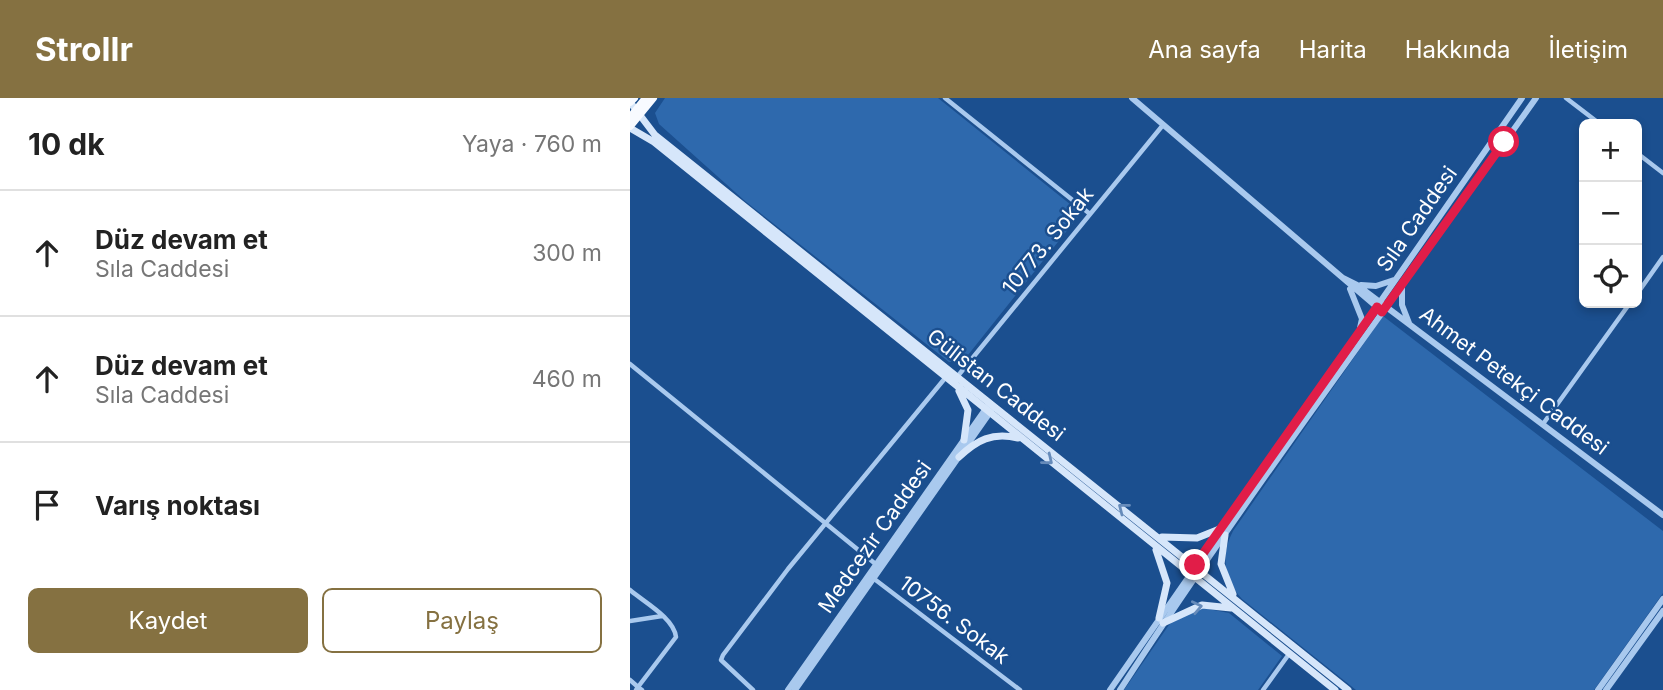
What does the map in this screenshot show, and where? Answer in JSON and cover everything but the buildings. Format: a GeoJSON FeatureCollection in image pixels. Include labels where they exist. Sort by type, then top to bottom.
{"type":"FeatureCollection","features":[{"type":"Feature","properties":{"kind":"highway"},"geometry":{"type":"LineString","coordinates":[[630,127],[646,98]]}},
{"type":"Feature","properties":{"kind":"highway"},"geometry":{"type":"LineString","coordinates":[[634,116],[653,98]]}},
{"type":"Feature","properties":{"kind":"main road","name":"Gülistan Caddesi"},"geometry":{"type":"LineString","coordinates":[[631,101],[634,116],[658,138],[956,381],[1198,568],[1289,653],[1335,690]]}},
{"type":"Feature","properties":{"kind":"main road","name":"Gülistan Caddesi"},"geometry":{"type":"LineString","coordinates":[[630,127],[654,142],[946,377],[956,381]]}},
{"type":"Feature","properties":{"kind":"main road"},"geometry":{"type":"LineString","coordinates":[[956,381],[968,410],[964,440]]}},
{"type":"Feature","properties":{"kind":"main road","name":"Gülistan Caddesi"},"geometry":{"type":"LineString","coordinates":[[990,408],[1021,439],[1192,576],[1236,604],[1348,690]]}},
{"type":"Feature","properties":{"kind":"main road"},"geometry":{"type":"LineString","coordinates":[[959,457],[986,437],[1004,435],[1021,439]]}},
{"type":"Feature","properties":{"kind":"main road"},"geometry":{"type":"LineString","coordinates":[[1152,544],[1161,557],[1167,583],[1161,620],[1202,605],[1236,604],[1222,571],[1224,532],[1197,538],[1158,536]]}},
{"type":"Feature","properties":{"kind":"street"},"geometry":{"type":"LineString","coordinates":[[945,98],[1090,214]]}},
{"type":"Feature","properties":{"kind":"street","name":"Ahmet Petekçi Caddesi"},"geometry":{"type":"LineString","coordinates":[[1132,98],[1381,307],[1410,324],[1663,515]]}},
{"type":"Feature","properties":{"kind":"street","name":"Sıla Caddesi"},"geometry":{"type":"LineString","coordinates":[[1161,620],[1399,281],[1522,98]]}},
{"type":"Feature","properties":{"kind":"street","name":"Sıla Caddesi"},"geometry":{"type":"LineString","coordinates":[[1399,281],[1536,98]]}},
{"type":"Feature","properties":{"kind":"street"},"geometry":{"type":"LineString","coordinates":[[1566,98],[1593,119]]}},
{"type":"Feature","properties":{"kind":"street","name":"10773. Sokak"},"geometry":{"type":"LineString","coordinates":[[956,381],[1163,125]]}},
{"type":"Feature","properties":{"kind":"street"},"geometry":{"type":"LineString","coordinates":[[1642,157],[1663,173]]}},
{"type":"Feature","properties":{"kind":"street"},"geometry":{"type":"LineString","coordinates":[[1642,287],[1663,257]]}},
{"type":"Feature","properties":{"kind":"street"},"geometry":{"type":"LineString","coordinates":[[1348,281],[1371,286],[1399,281],[1402,305],[1410,324]]}},
{"type":"Feature","properties":{"kind":"street"},"geometry":{"type":"LineString","coordinates":[[1348,281],[1362,319],[1359,334]]}},
{"type":"Feature","properties":{"kind":"street","name":"Sıla Caddesi"},"geometry":{"type":"LineString","coordinates":[[1224,532],[1359,334],[1381,307]]}},
{"type":"Feature","properties":{"kind":"street"},"geometry":{"type":"LineString","coordinates":[[1542,426],[1626,308]]}},
{"type":"Feature","properties":{"kind":"street"},"geometry":{"type":"LineString","coordinates":[[630,363],[879,566]]}},
{"type":"Feature","properties":{"kind":"street"},"geometry":{"type":"LineString","coordinates":[[753,690],[725,667],[721,660],[723,655],[825,523],[946,377]]}},
{"type":"Feature","properties":{"kind":"street","name":"Medcezir Caddesi"},"geometry":{"type":"LineString","coordinates":[[795,690],[964,440],[990,408]]}},
{"type":"Feature","properties":{"kind":"street","name":"Medcezir Caddesi"},"geometry":{"type":"LineString","coordinates":[[879,566],[959,457],[990,408]]}},
{"type":"Feature","properties":{"kind":"street","name":"Medcezir Caddesi"},"geometry":{"type":"LineString","coordinates":[[788,690],[872,577]]}},
{"type":"Feature","properties":{"kind":"street","name":"10756. Sokak"},"geometry":{"type":"LineString","coordinates":[[872,577],[1020,690]]}},
{"type":"Feature","properties":{"kind":"street"},"geometry":{"type":"LineString","coordinates":[[630,590],[675,629],[676,637],[639,689],[630,680]]}},
{"type":"Feature","properties":{"kind":"street"},"geometry":{"type":"LineString","coordinates":[[1598,690],[1663,599]]}},
{"type":"Feature","properties":{"kind":"street"},"geometry":{"type":"LineString","coordinates":[[1606,690],[1663,611]]}},
{"type":"Feature","properties":{"kind":"street"},"geometry":{"type":"LineString","coordinates":[[630,621],[662,616]]}},
{"type":"Feature","properties":{"kind":"street"},"geometry":{"type":"LineString","coordinates":[[1110,690],[1161,620]]}},
{"type":"Feature","properties":{"kind":"street"},"geometry":{"type":"LineString","coordinates":[[1120,690],[1161,620]]}},
{"type":"Feature","properties":{"kind":"street"},"geometry":{"type":"LineString","coordinates":[[1263,690],[1289,653]]}},
{"type":"Feature","properties":{"kind":"shaded area"},"geometry":{"type":"Polygon","coordinates":[[[665,98],[938,98],[1081,213],[964,360],[949,362],[745,201],[659,124],[655,113],[665,98]]]}},
{"type":"Feature","properties":{"kind":"shaded area"},"geometry":{"type":"Polygon","coordinates":[[[1383,316],[1663,531],[1663,593],[1594,690],[1356,690],[1242,599],[1231,583],[1225,558],[1233,531],[1383,316]]]}},
{"type":"Feature","properties":{"kind":"shaded area"},"geometry":{"type":"Polygon","coordinates":[[[1203,608],[1229,613],[1282,656],[1258,690],[1124,690],[1171,622],[1203,608]]]}},
{"type":"Feature","properties":{"kind":"route"},"geometry":{"type":"LineString","coordinates":[[1195,565],[1285,442],[1377,307],[1382,312],[1504,142]]}}]}
